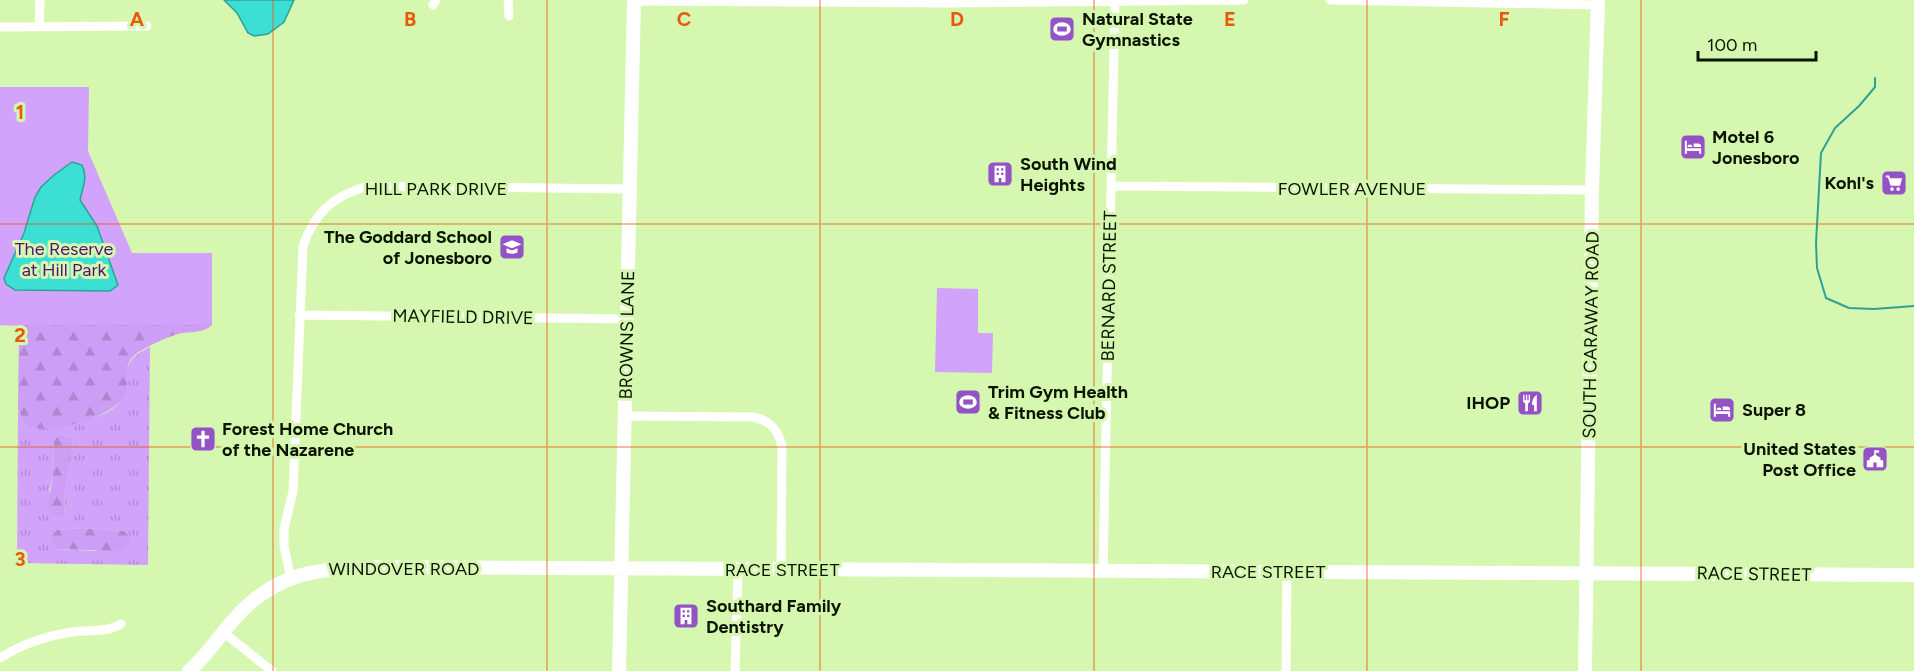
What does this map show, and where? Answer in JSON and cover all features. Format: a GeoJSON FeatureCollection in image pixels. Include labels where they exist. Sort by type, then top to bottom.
{"type":"FeatureCollection","features":[{"type":"Feature","properties":{"kind":"street"},"geometry":{"type":"LineString","coordinates":[[39,27],[40,0]]}},
{"type":"Feature","properties":{"kind":"street"},"geometry":{"type":"LineString","coordinates":[[508,0],[509,16]]}},
{"type":"Feature","properties":{"kind":"street"},"geometry":{"type":"LineString","coordinates":[[634,0],[1244,0]]}},
{"type":"Feature","properties":{"kind":"street","name":"BROWNS LANE"},"geometry":{"type":"LineString","coordinates":[[620,671],[634,0]]}},
{"type":"Feature","properties":{"kind":"street"},"geometry":{"type":"LineString","coordinates":[[1330,0],[1598,3]]}},
{"type":"Feature","properties":{"kind":"street","name":"BERNARD STREET"},"geometry":{"type":"LineString","coordinates":[[1103,571],[1115,1]]}},
{"type":"Feature","properties":{"kind":"street","name":"SOUTH CARAWAY ROAD"},"geometry":{"type":"LineString","coordinates":[[1586,671],[1592,190],[1598,3]]}},
{"type":"Feature","properties":{"kind":"street"},"geometry":{"type":"LineString","coordinates":[[0,27],[147,26]]}},
{"type":"Feature","properties":{"kind":"street","name":"HILL PARK DRIVE"},"geometry":{"type":"LineString","coordinates":[[291,578],[284,546],[284,529],[293,491],[297,437],[299,315],[303,246],[310,226],[322,209],[352,190],[368,186],[630,189]]}},
{"type":"Feature","properties":{"kind":"street","name":"FOWLER AVENUE"},"geometry":{"type":"LineString","coordinates":[[1112,186],[1592,190]]}},
{"type":"Feature","properties":{"kind":"street","name":"MAYFIELD DRIVE"},"geometry":{"type":"LineString","coordinates":[[299,315],[627,319]]}},
{"type":"Feature","properties":{"kind":"street"},"geometry":{"type":"LineString","coordinates":[[625,416],[753,417],[770,424],[780,436],[782,446],[781,570]]}},
{"type":"Feature","properties":{"kind":"street","name":"WINDOVER ROAD"},"geometry":{"type":"LineString","coordinates":[[189,671],[259,595],[291,578],[326,569],[380,567],[622,569]]}},
{"type":"Feature","properties":{"kind":"street","name":"RACE STREET"},"geometry":{"type":"LineString","coordinates":[[622,569],[1914,575]]}},
{"type":"Feature","properties":{"kind":"street"},"geometry":{"type":"LineString","coordinates":[[735,671],[738,570]]}},
{"type":"Feature","properties":{"kind":"street"},"geometry":{"type":"LineString","coordinates":[[1286,671],[1287,572]]}},
{"type":"Feature","properties":{"kind":"street"},"geometry":{"type":"LineString","coordinates":[[0,658],[35,641],[67,633],[109,630],[121,624]]}},
{"type":"Feature","properties":{"kind":"street"},"geometry":{"type":"LineString","coordinates":[[224,632],[272,671]]}},
{"type":"Feature","properties":{"kind":"green space","name":"The Reserve at Hill Park"},"geometry":{"type":"Polygon","coordinates":[[[0,87],[89,87],[88,151],[132,253],[212,253],[212,325],[0,325],[0,87]]]}},
{"type":"Feature","properties":{"kind":"green space"},"geometry":{"type":"Polygon","coordinates":[[[212,253],[212,325],[200,331],[178,334],[136,354],[127,367],[126,393],[122,400],[104,413],[58,428],[25,426],[18,409],[19,326],[0,325],[212,253]]]}},
{"type":"Feature","properties":{"kind":"green space"},"geometry":{"type":"Polygon","coordinates":[[[937,288],[978,289],[978,333],[993,333],[992,373],[935,372],[937,288]]]}},
{"type":"Feature","properties":{"kind":"green space"},"geometry":{"type":"Polygon","coordinates":[[[150,347],[148,565],[17,563],[18,409],[25,426],[80,421],[108,412],[118,405],[124,395],[129,364],[150,347]],[[59,434],[54,441],[53,477],[49,491],[60,518],[64,517],[65,492],[73,444],[72,437],[59,434]],[[82,528],[57,530],[57,549],[95,551],[130,537],[124,531],[82,528]]]}},
{"type":"Feature","properties":{"kind":"green space"},"geometry":{"type":"Polygon","coordinates":[[[59,434],[72,437],[73,445],[65,492],[64,517],[60,518],[50,512],[47,507],[53,477],[54,441],[59,434]]]}},
{"type":"Feature","properties":{"kind":"green space"},"geometry":{"type":"Polygon","coordinates":[[[82,528],[124,531],[130,537],[129,544],[117,551],[57,549],[51,537],[57,530],[82,528]]]}},
{"type":"Feature","properties":{"kind":"water"},"geometry":{"type":"Polygon","coordinates":[[[224,0],[294,0],[284,22],[268,34],[254,36],[248,33],[237,13],[224,0]]]}},
{"type":"Feature","properties":{"kind":"water"},"geometry":{"type":"Polygon","coordinates":[[[72,162],[82,165],[84,170],[80,200],[97,226],[118,285],[110,291],[15,290],[6,284],[4,278],[24,233],[35,197],[41,187],[72,162]]]}},
{"type":"Feature","properties":{"kind":"waterway"},"geometry":{"type":"LineString","coordinates":[[1875,78],[1875,87],[1859,106],[1835,128],[1821,153],[1816,243],[1817,268],[1826,298],[1849,308],[1914,306]]}},
{"type":"Feature","properties":{"kind":"place","name":"Natural State Gymnastics"},"geometry":{"type":"Point","coordinates":[1062,29]}},
{"type":"Feature","properties":{"kind":"place","name":"Motel 6 Jonesboro"},"geometry":{"type":"Point","coordinates":[1693,147]}},
{"type":"Feature","properties":{"kind":"place","name":"South Wind Heights"},"geometry":{"type":"Point","coordinates":[1000,174]}},
{"type":"Feature","properties":{"kind":"place","name":"Kohl's"},"geometry":{"type":"Point","coordinates":[1894,183]}},
{"type":"Feature","properties":{"kind":"place","name":"The Goddard School of Jonesboro"},"geometry":{"type":"Point","coordinates":[512,247]}},
{"type":"Feature","properties":{"kind":"place","name":"Trim Gym Health & Fitness Club"},"geometry":{"type":"Point","coordinates":[968,402]}},
{"type":"Feature","properties":{"kind":"place","name":"IHOP"},"geometry":{"type":"Point","coordinates":[1530,403]}},
{"type":"Feature","properties":{"kind":"place","name":"Super 8"},"geometry":{"type":"Point","coordinates":[1722,410]}},
{"type":"Feature","properties":{"kind":"place","name":"Forest Home Church of the Nazarene"},"geometry":{"type":"Point","coordinates":[203,439]}},
{"type":"Feature","properties":{"kind":"place","name":"United States Post Office"},"geometry":{"type":"Point","coordinates":[1875,459]}},
{"type":"Feature","properties":{"kind":"place","name":"Southard Family Dentistry"},"geometry":{"type":"Point","coordinates":[686,616]}}]}
